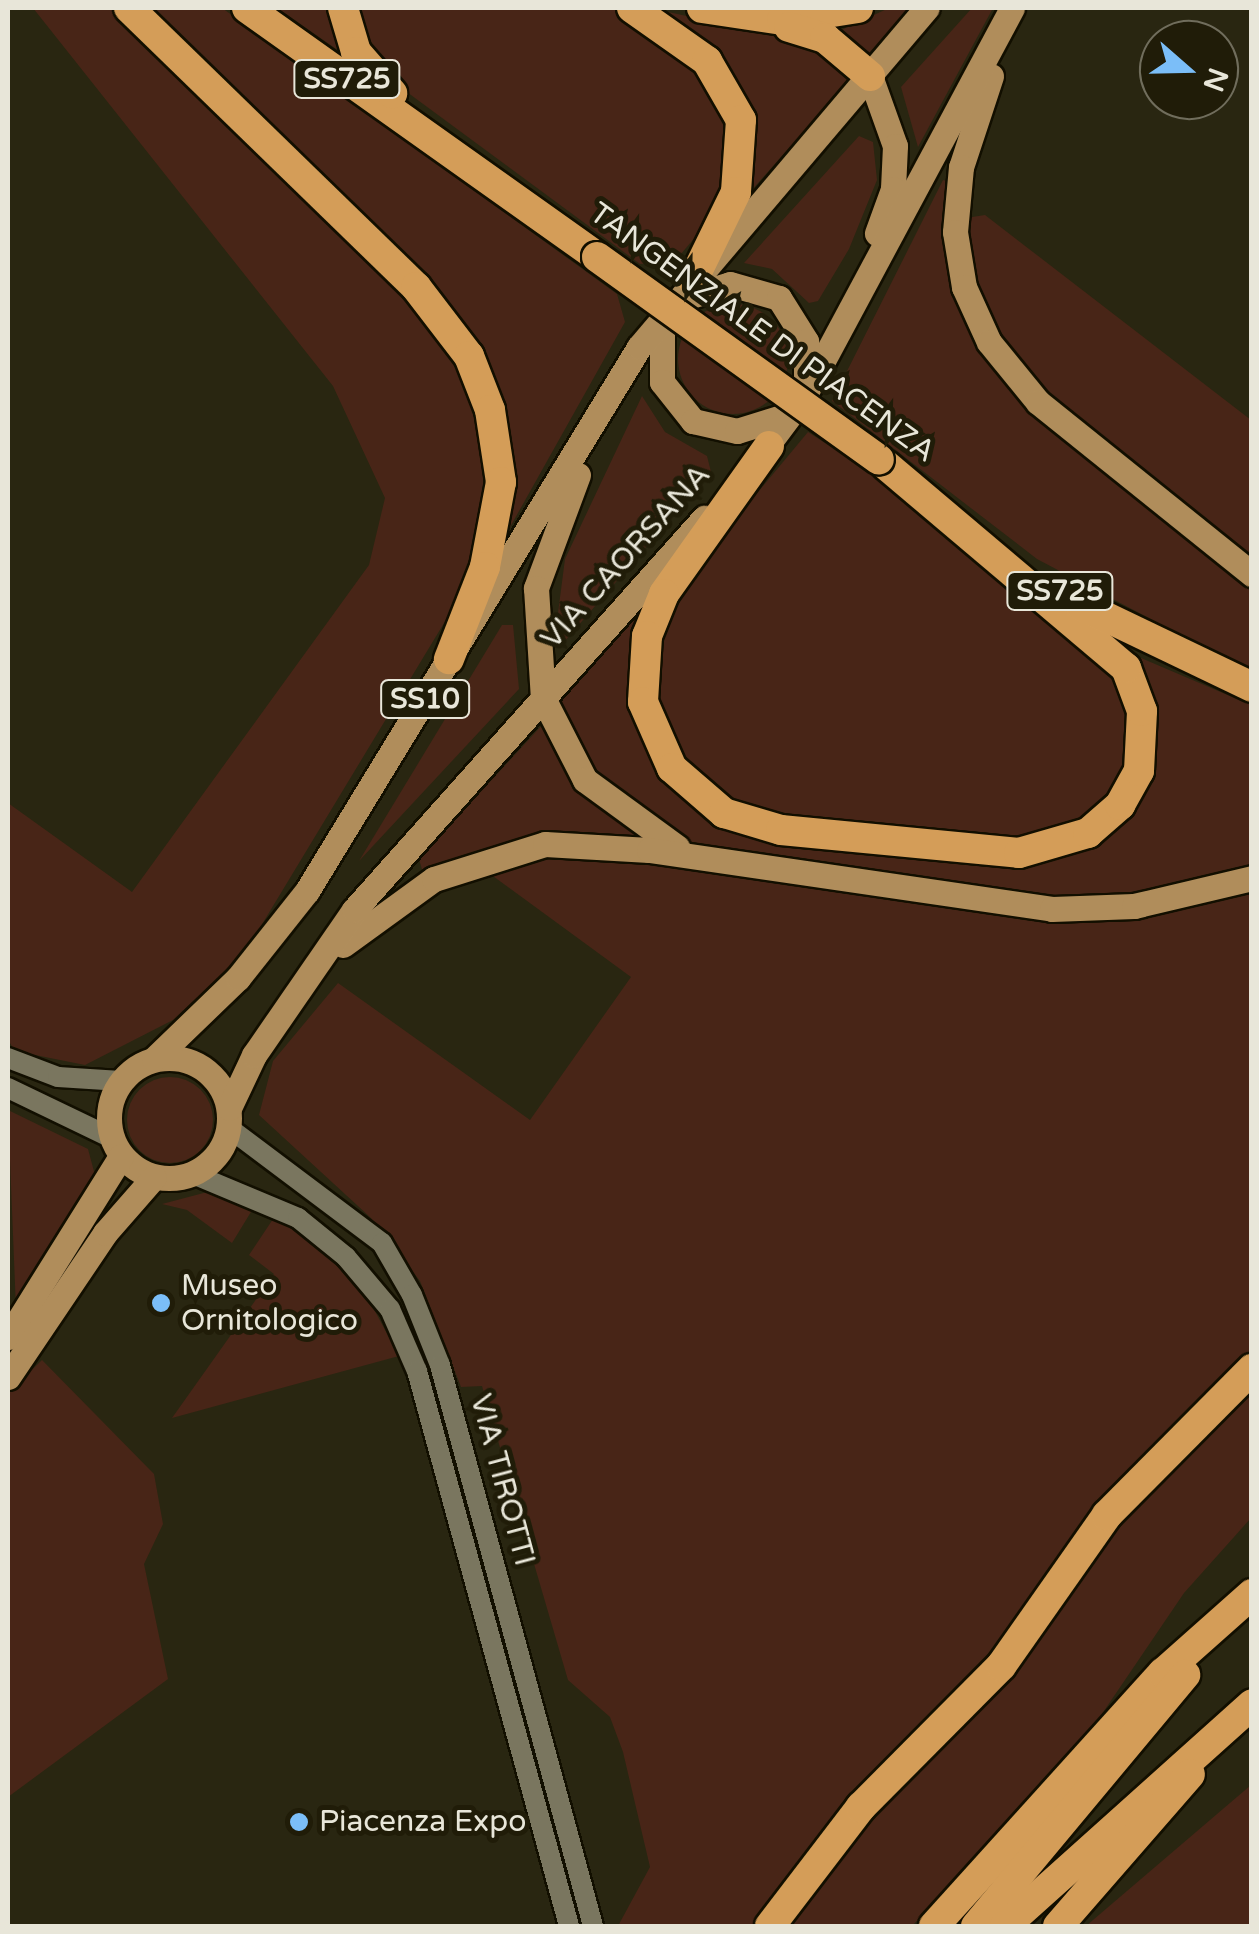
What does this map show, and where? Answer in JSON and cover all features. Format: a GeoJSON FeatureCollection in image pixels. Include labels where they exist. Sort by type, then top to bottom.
{"type":"FeatureCollection","features":[{"type":"Feature","properties":{"kind":"highway"},"geometry":{"type":"LineString","coordinates":[[129,8],[416,287],[469,356],[490,410],[501,482],[485,568],[449,659]]}},
{"type":"Feature","properties":{"kind":"highway","name":"TANGENZIALE DI PIACENZA"},"geometry":{"type":"LineString","coordinates":[[247,8],[1104,620],[1252,687]]}},
{"type":"Feature","properties":{"kind":"highway"},"geometry":{"type":"LineString","coordinates":[[343,8],[367,69],[446,150]]}},
{"type":"Feature","properties":{"kind":"highway"},"geometry":{"type":"LineString","coordinates":[[632,8],[707,62],[741,120],[736,192],[677,299]]}},
{"type":"Feature","properties":{"kind":"highway"},"geometry":{"type":"LineString","coordinates":[[702,8],[825,38],[870,76]]}},
{"type":"Feature","properties":{"kind":"highway"},"geometry":{"type":"LineString","coordinates":[[751,19],[806,20],[858,8]]}},
{"type":"Feature","properties":{"kind":"highway"},"geometry":{"type":"LineString","coordinates":[[769,446],[664,594],[647,636],[643,702],[672,768],[724,813],[781,830],[1019,852],[1088,834],[1120,805],[1139,771],[1142,711],[1126,668],[882,463]]}},
{"type":"Feature","properties":{"kind":"highway"},"geometry":{"type":"LineString","coordinates":[[770,1926],[861,1807],[1001,1666],[1107,1515],[1252,1369]]}},
{"type":"Feature","properties":{"kind":"highway"},"geometry":{"type":"LineString","coordinates":[[934,1926],[1163,1673],[1246,1600]]}},
{"type":"Feature","properties":{"kind":"highway"},"geometry":{"type":"LineString","coordinates":[[976,1926],[1246,1600]]}},
{"type":"Feature","properties":{"kind":"highway"},"geometry":{"type":"LineString","coordinates":[[1005,1926],[1242,1712]]}},
{"type":"Feature","properties":{"kind":"highway"},"geometry":{"type":"LineString","coordinates":[[1058,1926],[1242,1712]]}},
{"type":"Feature","properties":{"kind":"main road","name":"SS10"},"geometry":{"type":"LineString","coordinates":[[154,1059],[238,978],[307,891],[627,365],[677,299],[927,8]]}},
{"type":"Feature","properties":{"kind":"main road"},"geometry":{"type":"LineString","coordinates":[[1013,8],[970,135],[956,203],[958,260],[975,314],[1017,384],[1252,574]]}},
{"type":"Feature","properties":{"kind":"main road","name":"VIA CAORSANA"},"geometry":{"type":"LineString","coordinates":[[229,1118],[298,988],[354,910],[769,446],[799,403],[1013,8]]}},
{"type":"Feature","properties":{"kind":"main road"},"geometry":{"type":"LineString","coordinates":[[839,331],[893,190],[893,134],[870,76]]}},
{"type":"Feature","properties":{"kind":"main road"},"geometry":{"type":"LineString","coordinates":[[730,284],[779,298],[806,341],[799,403],[737,432],[693,421],[662,382],[656,354],[677,299],[730,284]]}},
{"type":"Feature","properties":{"kind":"main road"},"geometry":{"type":"LineString","coordinates":[[627,365],[542,560],[534,640],[543,698],[575,767],[607,802],[658,838],[709,859]]}},
{"type":"Feature","properties":{"kind":"main road"},"geometry":{"type":"LineString","coordinates":[[298,988],[392,902],[468,864],[579,843],[1052,908],[1134,906],[1252,878]]}},
{"type":"Feature","properties":{"kind":"main road"},"geometry":{"type":"LineString","coordinates":[[8,1337],[116,1147],[112,1099],[121,1081],[154,1059],[193,1062],[222,1089],[229,1118],[222,1147],[194,1174],[154,1177],[116,1147]]}},
{"type":"Feature","properties":{"kind":"main road"},"geometry":{"type":"LineString","coordinates":[[8,1377],[106,1233],[154,1177]]}},
{"type":"Feature","properties":{"kind":"street"},"geometry":{"type":"LineString","coordinates":[[8,1058],[58,1077],[121,1081]]}},
{"type":"Feature","properties":{"kind":"street"},"geometry":{"type":"LineString","coordinates":[[8,1088],[116,1147]]}},
{"type":"Feature","properties":{"kind":"street","name":"VIA TIROTTI"},"geometry":{"type":"LineString","coordinates":[[229,1118],[382,1243],[412,1295],[440,1365],[592,1926]]}},
{"type":"Feature","properties":{"kind":"street","name":"VIA TIROTTI"},"geometry":{"type":"LineString","coordinates":[[194,1174],[298,1218],[346,1256],[390,1309],[418,1371],[569,1926]]}},
{"type":"Feature","properties":{"kind":"shaded area"},"geometry":{"type":"Polygon","coordinates":[[[33,8],[116,8],[390,276],[457,354],[488,441],[487,525],[461,595],[244,954],[173,1020],[85,1065],[15,1051],[8,1040],[8,803],[132,892],[369,565],[385,498],[333,386],[33,8]]]}},
{"type":"Feature","properties":{"kind":"shaded area"},"geometry":{"type":"Polygon","coordinates":[[[144,8],[222,8],[617,294],[625,322],[509,529],[499,396],[144,8]]]}},
{"type":"Feature","properties":{"kind":"shaded area"},"geometry":{"type":"Polygon","coordinates":[[[277,8],[332,8],[343,48],[339,51],[277,8]]]}},
{"type":"Feature","properties":{"kind":"shaded area"},"geometry":{"type":"Polygon","coordinates":[[[355,8],[618,8],[685,55],[726,102],[734,164],[708,222],[675,261],[640,264],[396,84],[374,63],[355,8]]]}},
{"type":"Feature","properties":{"kind":"shaded area"},"geometry":{"type":"Polygon","coordinates":[[[650,8],[810,43],[850,73],[847,83],[750,192],[754,137],[740,88],[650,8]]]}},
{"type":"Feature","properties":{"kind":"shaded area"},"geometry":{"type":"Polygon","coordinates":[[[889,8],[910,8],[871,54],[837,32],[889,8]]]}},
{"type":"Feature","properties":{"kind":"shaded area"},"geometry":{"type":"Polygon","coordinates":[[[972,8],[993,8],[918,147],[901,87],[972,8]]]}},
{"type":"Feature","properties":{"kind":"shaded area"},"geometry":{"type":"Polygon","coordinates":[[[859,136],[873,142],[877,180],[849,249],[818,301],[809,303],[772,269],[744,263],[859,136]]]}},
{"type":"Feature","properties":{"kind":"shaded area"},"geometry":{"type":"Polygon","coordinates":[[[943,180],[950,182],[943,221],[948,265],[992,366],[1040,417],[1251,584],[1251,672],[1037,559],[832,401],[943,180]]]}},
{"type":"Feature","properties":{"kind":"shaded area"},"geometry":{"type":"Polygon","coordinates":[[[985,215],[1251,420],[1251,563],[1051,403],[997,341],[971,273],[966,218],[985,215]]]}},
{"type":"Feature","properties":{"kind":"shaded area"},"geometry":{"type":"Polygon","coordinates":[[[733,304],[754,308],[772,320],[784,338],[788,359],[784,380],[772,398],[754,410],[733,414],[712,410],[694,398],[682,380],[678,359],[682,338],[694,320],[712,308],[733,304]]]}},
{"type":"Feature","properties":{"kind":"shaded area"},"geometry":{"type":"Polygon","coordinates":[[[642,396],[665,432],[707,456],[711,472],[564,642],[555,636],[565,559],[642,396]]]}},
{"type":"Feature","properties":{"kind":"shaded area"},"geometry":{"type":"Polygon","coordinates":[[[808,432],[870,472],[1124,685],[1133,754],[1104,810],[1044,841],[753,815],[690,772],[655,706],[654,652],[684,581],[808,432]]]}},
{"type":"Feature","properties":{"kind":"shaded area"},"geometry":{"type":"Polygon","coordinates":[[[643,610],[634,645],[698,808],[1034,864],[1082,850],[1126,817],[1141,658],[1251,705],[1251,869],[1155,894],[1027,899],[700,848],[589,769],[558,704],[643,610]]]}},
{"type":"Feature","properties":{"kind":"shaded area"},"geometry":{"type":"Polygon","coordinates":[[[502,625],[513,625],[519,689],[359,861],[502,625]]]}},
{"type":"Feature","properties":{"kind":"shaded area"},"geometry":{"type":"Polygon","coordinates":[[[544,723],[589,795],[649,842],[423,873],[419,859],[544,723]]]}},
{"type":"Feature","properties":{"kind":"shaded area"},"geometry":{"type":"Polygon","coordinates":[[[581,853],[997,915],[1149,915],[1251,890],[1251,1357],[758,1926],[618,1926],[650,1867],[623,1752],[610,1717],[568,1680],[482,1386],[461,1387],[420,1281],[371,1218],[259,1115],[273,1061],[338,983],[530,1120],[631,977],[486,871],[581,853]]]}},
{"type":"Feature","properties":{"kind":"shaded area"},"geometry":{"type":"Polygon","coordinates":[[[170,1077],[200,1090],[213,1120],[200,1150],[170,1163],[140,1150],[127,1120],[140,1090],[170,1077]]]}},
{"type":"Feature","properties":{"kind":"shaded area"},"geometry":{"type":"Polygon","coordinates":[[[8,1110],[88,1149],[96,1179],[16,1309],[8,1110]]]}},
{"type":"Feature","properties":{"kind":"shaded area"},"geometry":{"type":"Polygon","coordinates":[[[215,1190],[257,1202],[232,1243],[187,1210],[162,1204],[215,1190]]]}},
{"type":"Feature","properties":{"kind":"shaded area"},"geometry":{"type":"Polygon","coordinates":[[[275,1216],[292,1223],[361,1285],[399,1356],[172,1418],[274,1274],[249,1255],[275,1216]]]}},
{"type":"Feature","properties":{"kind":"shaded area"},"geometry":{"type":"Polygon","coordinates":[[[42,1360],[154,1474],[163,1524],[144,1564],[168,1679],[8,1797],[8,1393],[42,1360]]]}},
{"type":"Feature","properties":{"kind":"shaded area"},"geometry":{"type":"Polygon","coordinates":[[[1251,1386],[1251,1518],[1184,1593],[1072,1758],[912,1926],[785,1926],[815,1880],[1086,1558],[1251,1386]]]}},
{"type":"Feature","properties":{"kind":"shaded area"},"geometry":{"type":"Polygon","coordinates":[[[1251,1785],[1251,1926],[1086,1926],[1251,1785]]]}},
{"type":"Feature","properties":{"kind":"place","name":"Museo Ornitologico"},"geometry":{"type":"Point","coordinates":[161,1303]}},
{"type":"Feature","properties":{"kind":"place","name":"Piacenza Expo"},"geometry":{"type":"Point","coordinates":[299,1822]}}]}
